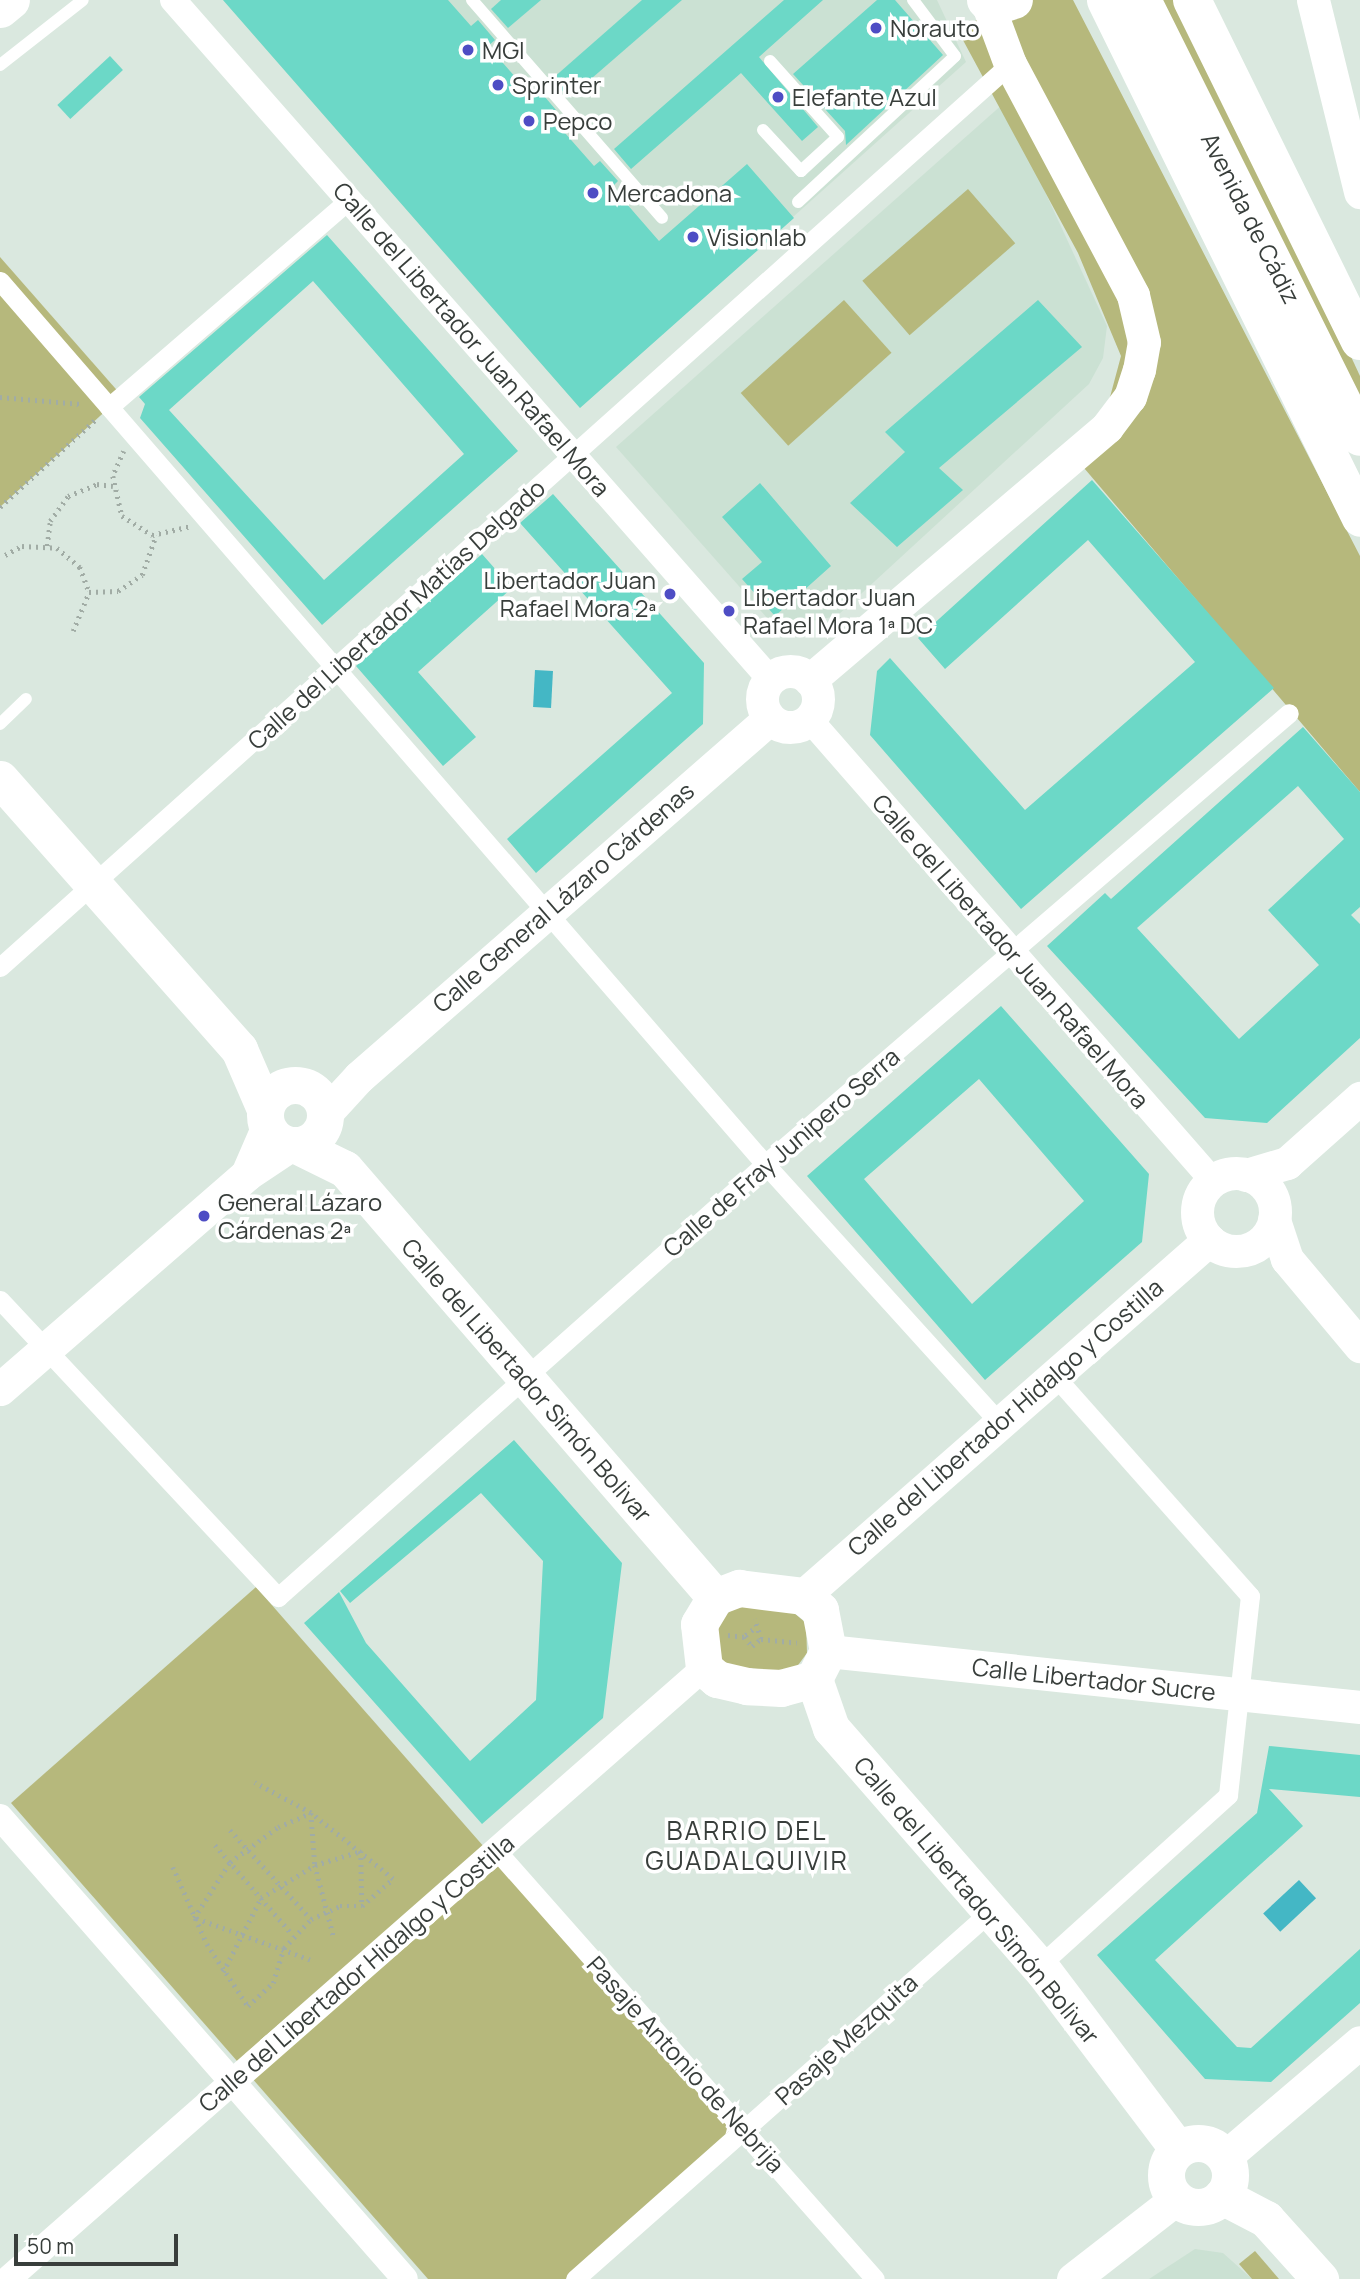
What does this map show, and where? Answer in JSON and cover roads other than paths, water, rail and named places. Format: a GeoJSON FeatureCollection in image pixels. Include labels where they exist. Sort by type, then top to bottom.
{"type":"FeatureCollection","features":[{"type":"Feature","properties":{"kind":"main road"},"geometry":{"type":"LineString","coordinates":[[0,9],[11,0]]}},
{"type":"Feature","properties":{"kind":"main road","name":"Avenida de Cádiz"},"geometry":{"type":"LineString","coordinates":[[1105,0],[1360,518]]}},
{"type":"Feature","properties":{"kind":"main road","name":"Avenida de Cádiz"},"geometry":{"type":"LineString","coordinates":[[1142,0],[1360,439]]}},
{"type":"Feature","properties":{"kind":"main road","name":"Avenida de Cádiz"},"geometry":{"type":"LineString","coordinates":[[1192,0],[1360,341]]}},
{"type":"Feature","properties":{"kind":"main road","name":"Avenida de Cádiz"},"geometry":{"type":"LineString","coordinates":[[1280,355],[1331,400],[1360,439]]}},
{"type":"Feature","properties":{"kind":"main road"},"geometry":{"type":"LineString","coordinates":[[0,779],[297,1118]]}},
{"type":"Feature","properties":{"kind":"main road","name":"Calle del Libertador Simón Bolivar"},"geometry":{"type":"LineString","coordinates":[[297,1118],[715,1597]]}},
{"type":"Feature","properties":{"kind":"main road"},"geometry":{"type":"LineString","coordinates":[[739,1588],[803,1596],[820,1610],[817,1658],[781,1688],[747,1686],[717,1679],[704,1668],[699,1624],[715,1597],[739,1588]]}},
{"type":"Feature","properties":{"kind":"main road","name":"Calle del Libertador Simón Bolivar"},"geometry":{"type":"LineString","coordinates":[[817,1658],[831,1728],[1039,1966],[1178,2149]]}},
{"type":"Feature","properties":{"kind":"main road"},"geometry":{"type":"LineString","coordinates":[[1198,2142],[1225,2157],[1230,2177],[1222,2196],[1195,2207],[1176,2199],[1165,2174],[1178,2149],[1198,2142]]}},
{"type":"Feature","properties":{"kind":"main road"},"geometry":{"type":"LineString","coordinates":[[1222,2196],[1266,2218],[1320,2279]]}},
{"type":"Feature","properties":{"kind":"street","name":"Calle del Libertador Juan Rafael Mora"},"geometry":{"type":"LineString","coordinates":[[173,0],[770,679]]}},
{"type":"Feature","properties":{"kind":"street"},"geometry":{"type":"LineString","coordinates":[[1313,0],[1360,192]]}},
{"type":"Feature","properties":{"kind":"street"},"geometry":{"type":"LineString","coordinates":[[810,680],[1107,427],[1130,397],[1144,342],[1133,295],[1015,73],[996,1]]}},
{"type":"Feature","properties":{"kind":"street","name":"Calle del Libertador Matías Delgado"},"geometry":{"type":"LineString","coordinates":[[0,967],[573,455],[1015,73]]}},
{"type":"Feature","properties":{"kind":"street"},"geometry":{"type":"LineString","coordinates":[[109,407],[349,200]]}},
{"type":"Feature","properties":{"kind":"street"},"geometry":{"type":"LineString","coordinates":[[0,281],[765,1164],[997,1420]]}},
{"type":"Feature","properties":{"kind":"street"},"geometry":{"type":"LineString","coordinates":[[795,671],[810,680],[818,695],[810,720],[794,728],[769,719],[762,694],[770,679],[795,671]]}},
{"type":"Feature","properties":{"kind":"street","name":"Calle de Fray Junipero Serra"},"geometry":{"type":"LineString","coordinates":[[44,1349],[278,1597],[765,1164],[1012,955],[1289,713]]}},
{"type":"Feature","properties":{"kind":"street","name":"Calle General Lázaro Cárdenas"},"geometry":{"type":"LineString","coordinates":[[0,1389],[247,1174],[297,1118],[359,1077],[769,719]]}},
{"type":"Feature","properties":{"kind":"street","name":"Calle del Libertador Juan Rafael Mora"},"geometry":{"type":"LineString","coordinates":[[810,720],[1012,955],[1213,1181]]}},
{"type":"Feature","properties":{"kind":"street"},"geometry":{"type":"LineString","coordinates":[[1287,1259],[1250,1248],[1228,1250],[1209,1240],[1198,1203],[1213,1181],[1287,1163],[1360,1098]]}},
{"type":"Feature","properties":{"kind":"street"},"geometry":{"type":"LineString","coordinates":[[1250,1248],[1309,1159],[1360,1118]]}},
{"type":"Feature","properties":{"kind":"street"},"geometry":{"type":"LineString","coordinates":[[1246,1175],[1264,1185],[1287,1259],[1360,1346]]}},
{"type":"Feature","properties":{"kind":"street","name":"Calle del Libertador Hidalgo y Costilla"},"geometry":{"type":"LineString","coordinates":[[803,1596],[997,1420],[1209,1240]]}},
{"type":"Feature","properties":{"kind":"street"},"geometry":{"type":"LineString","coordinates":[[0,1300],[44,1349]]}},
{"type":"Feature","properties":{"kind":"street"},"geometry":{"type":"LineString","coordinates":[[1039,1966],[1228,1795],[1250,1596],[1052,1373]]}},
{"type":"Feature","properties":{"kind":"street","name":"Calle Libertador Sucre"},"geometry":{"type":"LineString","coordinates":[[817,1658],[1360,1707]]}},
{"type":"Feature","properties":{"kind":"street","name":"Calle del Libertador Hidalgo y Costilla"},"geometry":{"type":"LineString","coordinates":[[8,2279],[704,1668]]}},
{"type":"Feature","properties":{"kind":"street"},"geometry":{"type":"LineString","coordinates":[[4,1830],[234,2080],[405,2279]]}},
{"type":"Feature","properties":{"kind":"street","name":"Pasaje Antonio de Nebrija"},"geometry":{"type":"LineString","coordinates":[[496,1850],[875,2279]]}},
{"type":"Feature","properties":{"kind":"street","name":"Pasaje Mezquita"},"geometry":{"type":"LineString","coordinates":[[575,2279],[990,1911]]}},
{"type":"Feature","properties":{"kind":"street"},"geometry":{"type":"LineString","coordinates":[[1225,2157],[1360,2042]]}},
{"type":"Feature","properties":{"kind":"street"},"geometry":{"type":"LineString","coordinates":[[1073,2279],[1176,2199]]}},
{"type":"Feature","properties":{"kind":"lane"},"geometry":{"type":"LineString","coordinates":[[0,65],[83,0]]}},
{"type":"Feature","properties":{"kind":"lane"},"geometry":{"type":"LineString","coordinates":[[472,0],[662,218]]}},
{"type":"Feature","properties":{"kind":"lane"},"geometry":{"type":"LineString","coordinates":[[799,202],[955,56],[913,0]]}},
{"type":"Feature","properties":{"kind":"lane"},"geometry":{"type":"LineString","coordinates":[[763,130],[800,171],[838,137],[770,61]]}},
{"type":"Feature","properties":{"kind":"lane"},"geometry":{"type":"LineString","coordinates":[[0,724],[26,699]]}},
{"type":"Feature","properties":{"kind":"water"},"geometry":{"type":"Polygon","coordinates":[[[535,670],[553,671],[551,708],[533,707],[535,670]]]}},
{"type":"Feature","properties":{"kind":"water"},"geometry":{"type":"Polygon","coordinates":[[[1299,1880],[1316,1898],[1280,1932],[1263,1913],[1299,1880]]]}},
{"type":"Feature","properties":{"kind":"place","name":"Norauto"},"geometry":{"type":"Point","coordinates":[876,28]}},
{"type":"Feature","properties":{"kind":"place","name":"MGI"},"geometry":{"type":"Point","coordinates":[468,50]}},
{"type":"Feature","properties":{"kind":"place","name":"Sprinter"},"geometry":{"type":"Point","coordinates":[498,85]}},
{"type":"Feature","properties":{"kind":"place","name":"Elefante Azul"},"geometry":{"type":"Point","coordinates":[778,97]}},
{"type":"Feature","properties":{"kind":"place","name":"Pepco"},"geometry":{"type":"Point","coordinates":[529,121]}},
{"type":"Feature","properties":{"kind":"place","name":"Mercadona"},"geometry":{"type":"Point","coordinates":[593,193]}},
{"type":"Feature","properties":{"kind":"place","name":"Visionlab"},"geometry":{"type":"Point","coordinates":[693,237]}},
{"type":"Feature","properties":{"kind":"place","name":"Libertador Juan Rafael Mora 2ª"},"geometry":{"type":"Point","coordinates":[670,594]}},
{"type":"Feature","properties":{"kind":"place","name":"Libertador Juan Rafael Mora 1ª DC"},"geometry":{"type":"Point","coordinates":[729,611]}},
{"type":"Feature","properties":{"kind":"place","name":"General Lázaro Cárdenas 2ª"},"geometry":{"type":"Point","coordinates":[204,1216]}},
{"type":"Feature","properties":{"kind":"district","name":"BARRIO DEL GUADALQUIVIR"},"geometry":{"type":"Point","coordinates":[747,1846]}}]}
